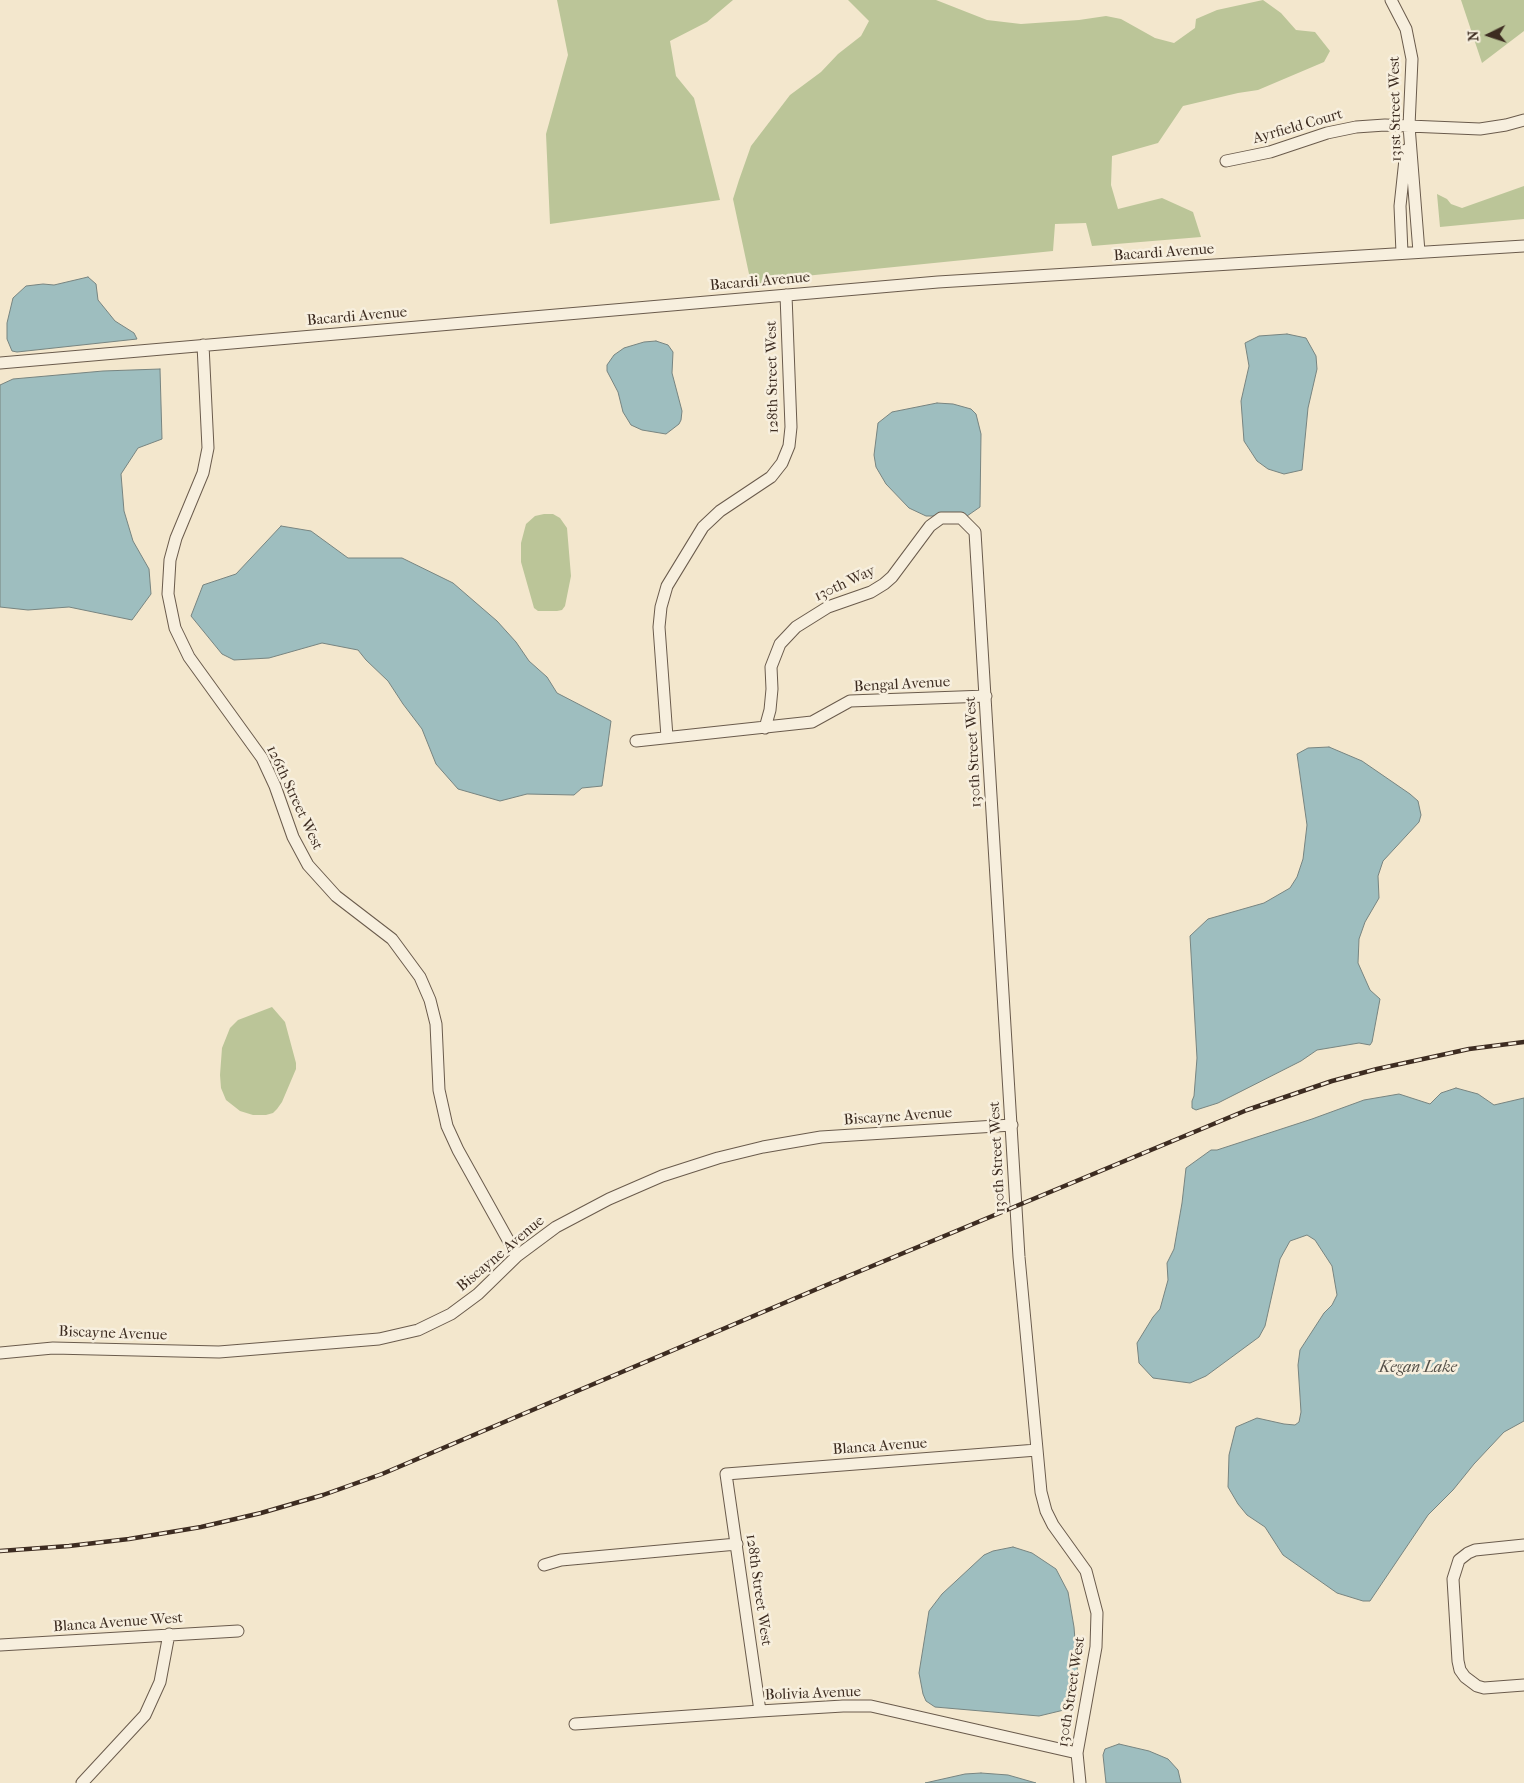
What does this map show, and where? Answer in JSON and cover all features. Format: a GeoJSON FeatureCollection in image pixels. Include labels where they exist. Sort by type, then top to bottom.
{"type":"FeatureCollection","features":[{"type":"Feature","properties":{"kind":"street","name":"131st Street West"},"geometry":{"type":"LineString","coordinates":[[1391,0],[1402,19],[1411,49],[1412,69],[1409,126],[1420,252]]}},
{"type":"Feature","properties":{"kind":"street","name":"Ayrfield Court"},"geometry":{"type":"LineString","coordinates":[[1226,161],[1270,152],[1341,129],[1370,125],[1480,129],[1524,120]]}},
{"type":"Feature","properties":{"kind":"street"},"geometry":{"type":"LineString","coordinates":[[1402,253],[1400,206],[1409,126]]}},
{"type":"Feature","properties":{"kind":"street","name":"Bacardi Avenue"},"geometry":{"type":"LineString","coordinates":[[0,363],[964,280],[1524,246]]}},
{"type":"Feature","properties":{"kind":"street","name":"128th Street West"},"geometry":{"type":"LineString","coordinates":[[668,737],[659,626],[661,607],[667,586],[703,527],[720,511],[771,477],[782,463],[789,446],[791,427],[786,295]]}},
{"type":"Feature","properties":{"kind":"street","name":"126th Street West"},"geometry":{"type":"LineString","coordinates":[[203,345],[208,448],[203,473],[176,538],[170,560],[168,594],[175,628],[189,657],[262,758],[275,786],[293,837],[308,865],[336,896],[392,939],[420,977],[430,1000],[436,1024],[439,1090],[447,1126],[458,1150],[517,1256]]}},
{"type":"Feature","properties":{"kind":"street","name":"130th Way"},"geometry":{"type":"LineString","coordinates":[[765,728],[770,710],[772,689],[771,667],[780,644],[796,627],[828,607],[871,592],[884,584],[892,577],[930,526],[941,518],[961,518]]}},
{"type":"Feature","properties":{"kind":"street","name":"130th Street West"},"geometry":{"type":"LineString","coordinates":[[961,518],[975,532],[1019,1257],[1041,1492],[1052,1525],[1086,1571],[1096,1613],[1096,1647],[1077,1752],[1080,1783]]}},
{"type":"Feature","properties":{"kind":"street","name":"Bengal Avenue"},"geometry":{"type":"LineString","coordinates":[[636,741],[812,722],[850,701],[986,696]]}},
{"type":"Feature","properties":{"kind":"street","name":"Biscayne Avenue"},"geometry":{"type":"LineString","coordinates":[[0,1353],[53,1348],[220,1352],[379,1339],[418,1330],[451,1314],[478,1294],[517,1256],[556,1228],[609,1199],[662,1176],[718,1158],[763,1147],[821,1137],[1012,1125]]}},
{"type":"Feature","properties":{"kind":"street","name":"Blanca Avenue"},"geometry":{"type":"LineString","coordinates":[[726,1474],[1037,1450]]}},
{"type":"Feature","properties":{"kind":"street","name":"128th Street West"},"geometry":{"type":"LineString","coordinates":[[726,1474],[760,1711]]}},
{"type":"Feature","properties":{"kind":"street"},"geometry":{"type":"LineString","coordinates":[[544,1565],[561,1560],[737,1544]]}},
{"type":"Feature","properties":{"kind":"street"},"geometry":{"type":"LineString","coordinates":[[1524,1545],[1475,1550],[1468,1553],[1459,1560],[1453,1579],[1458,1661],[1460,1670],[1465,1678],[1484,1688],[1524,1685]]}},
{"type":"Feature","properties":{"kind":"street","name":"Blanca Avenue West"},"geometry":{"type":"LineString","coordinates":[[1,1647],[169,1634],[238,1631]]}},
{"type":"Feature","properties":{"kind":"street"},"geometry":{"type":"LineString","coordinates":[[82,1783],[145,1715],[160,1682],[169,1634]]}},
{"type":"Feature","properties":{"kind":"street","name":"Bolivia Avenue"},"geometry":{"type":"LineString","coordinates":[[575,1724],[760,1711],[871,1706],[1077,1752]]}},
{"type":"Feature","properties":{"kind":"green space"},"geometry":{"type":"Polygon","coordinates":[[[557,0],[733,0],[707,22],[670,41],[676,76],[694,98],[720,200],[550,224],[546,134],[568,55],[557,0]]]}},
{"type":"Feature","properties":{"kind":"green space"},"geometry":{"type":"Polygon","coordinates":[[[848,0],[936,0],[987,20],[1021,24],[1106,16],[1121,19],[1155,38],[1174,43],[1195,28],[1196,19],[1217,10],[1263,0],[1281,13],[1296,30],[1315,32],[1330,51],[1324,62],[1258,90],[1183,106],[1158,143],[1112,156],[1111,185],[1118,209],[1162,198],[1193,212],[1201,237],[1092,246],[1086,223],[1055,224],[1053,251],[795,277],[752,288],[733,199],[739,180],[751,146],[790,95],[821,72],[838,54],[861,36],[869,21],[848,0]]]}},
{"type":"Feature","properties":{"kind":"green space"},"geometry":{"type":"Polygon","coordinates":[[[1461,0],[1524,0],[1524,31],[1482,63],[1461,0]]]}},
{"type":"Feature","properties":{"kind":"green space"},"geometry":{"type":"Polygon","coordinates":[[[1524,186],[1524,219],[1440,227],[1437,194],[1447,199],[1451,204],[1462,208],[1524,186]]]}},
{"type":"Feature","properties":{"kind":"green space"},"geometry":{"type":"Polygon","coordinates":[[[553,514],[560,518],[567,528],[571,576],[565,606],[562,610],[557,611],[538,611],[534,608],[521,562],[521,543],[526,524],[535,516],[553,514]]]}},
{"type":"Feature","properties":{"kind":"green space"},"geometry":{"type":"Polygon","coordinates":[[[272,1007],[285,1022],[296,1069],[282,1102],[277,1109],[273,1113],[266,1115],[253,1115],[240,1111],[226,1100],[221,1088],[220,1075],[222,1048],[230,1028],[238,1020],[272,1007]]]}},
{"type":"Feature","properties":{"kind":"water"},"geometry":{"type":"Polygon","coordinates":[[[88,277],[96,284],[98,300],[115,321],[134,333],[137,339],[12,351],[7,339],[7,323],[13,298],[26,286],[54,285],[88,277]]]}},
{"type":"Feature","properties":{"kind":"water"},"geometry":{"type":"Polygon","coordinates":[[[1287,334],[1306,338],[1316,356],[1317,369],[1308,408],[1302,470],[1284,474],[1268,469],[1257,461],[1244,441],[1241,401],[1249,366],[1245,343],[1259,336],[1287,334]]]}},
{"type":"Feature","properties":{"kind":"water"},"geometry":{"type":"Polygon","coordinates":[[[656,341],[668,345],[673,352],[672,373],[682,411],[679,424],[666,434],[642,430],[631,425],[623,412],[618,392],[607,371],[607,365],[614,355],[624,348],[644,342],[656,341]]]}},
{"type":"Feature","properties":{"kind":"water"},"geometry":{"type":"Polygon","coordinates":[[[160,369],[162,439],[138,448],[121,474],[124,511],[133,541],[149,569],[151,594],[132,620],[69,607],[28,610],[0,607],[0,385],[13,379],[103,371],[160,369]]]}},
{"type":"Feature","properties":{"kind":"water"},"geometry":{"type":"Polygon","coordinates":[[[937,403],[953,404],[971,409],[976,414],[981,434],[980,507],[967,516],[926,516],[909,508],[886,484],[876,467],[874,455],[878,423],[892,412],[937,403]]]}},
{"type":"Feature","properties":{"kind":"water"},"geometry":{"type":"Polygon","coordinates":[[[281,526],[311,531],[348,558],[402,558],[453,583],[497,621],[516,642],[529,661],[547,677],[557,693],[611,721],[602,786],[582,788],[574,795],[527,794],[500,801],[458,789],[436,764],[422,729],[388,681],[358,650],[322,643],[269,658],[234,660],[222,654],[191,616],[203,585],[236,574],[281,526]]]}},
{"type":"Feature","properties":{"kind":"water"},"geometry":{"type":"Polygon","coordinates":[[[1329,747],[1362,761],[1410,794],[1418,801],[1421,815],[1419,822],[1383,861],[1378,876],[1379,898],[1365,922],[1359,939],[1358,963],[1370,990],[1380,999],[1372,1042],[1370,1045],[1359,1043],[1317,1050],[1301,1061],[1218,1103],[1196,1110],[1192,1108],[1197,1058],[1190,936],[1208,919],[1264,903],[1290,888],[1297,877],[1303,859],[1307,825],[1297,754],[1308,748],[1329,747]]]}},
{"type":"Feature","properties":{"kind":"water","name":"Kegan Lake"},"geometry":{"type":"Polygon","coordinates":[[[1456,1088],[1478,1094],[1494,1105],[1524,1098],[1524,1421],[1504,1432],[1453,1490],[1428,1515],[1370,1601],[1363,1601],[1337,1593],[1283,1555],[1265,1527],[1247,1515],[1228,1487],[1229,1455],[1236,1427],[1257,1418],[1284,1424],[1295,1425],[1299,1422],[1301,1412],[1298,1365],[1300,1350],[1337,1295],[1332,1266],[1315,1240],[1307,1235],[1290,1241],[1280,1259],[1265,1326],[1259,1337],[1206,1376],[1190,1383],[1153,1378],[1139,1363],[1137,1343],[1160,1309],[1168,1280],[1167,1263],[1174,1249],[1186,1168],[1211,1150],[1217,1150],[1312,1119],[1364,1100],[1399,1094],[1430,1104],[1441,1093],[1456,1088]]]}},
{"type":"Feature","properties":{"kind":"water"},"geometry":{"type":"Polygon","coordinates":[[[1013,1547],[1032,1553],[1056,1569],[1068,1592],[1074,1627],[1078,1679],[1071,1702],[1064,1710],[1039,1716],[935,1707],[926,1701],[919,1673],[929,1611],[942,1594],[984,1555],[1013,1547]]]}},
{"type":"Feature","properties":{"kind":"water"},"geometry":{"type":"Polygon","coordinates":[[[1119,1744],[1149,1751],[1168,1759],[1178,1770],[1181,1783],[1106,1783],[1103,1755],[1105,1749],[1119,1744]]]}},
{"type":"Feature","properties":{"kind":"water"},"geometry":{"type":"Polygon","coordinates":[[[965,1774],[1008,1775],[1036,1783],[925,1783],[965,1774]]]}},
{"type":"Feature","properties":{"kind":"railway"},"geometry":{"type":"LineString","coordinates":[[0,1551],[129,1539],[201,1527],[261,1513],[323,1495],[382,1474],[817,1289],[1247,1110],[1332,1081],[1377,1069],[1469,1049],[1524,1042]]}}]}
